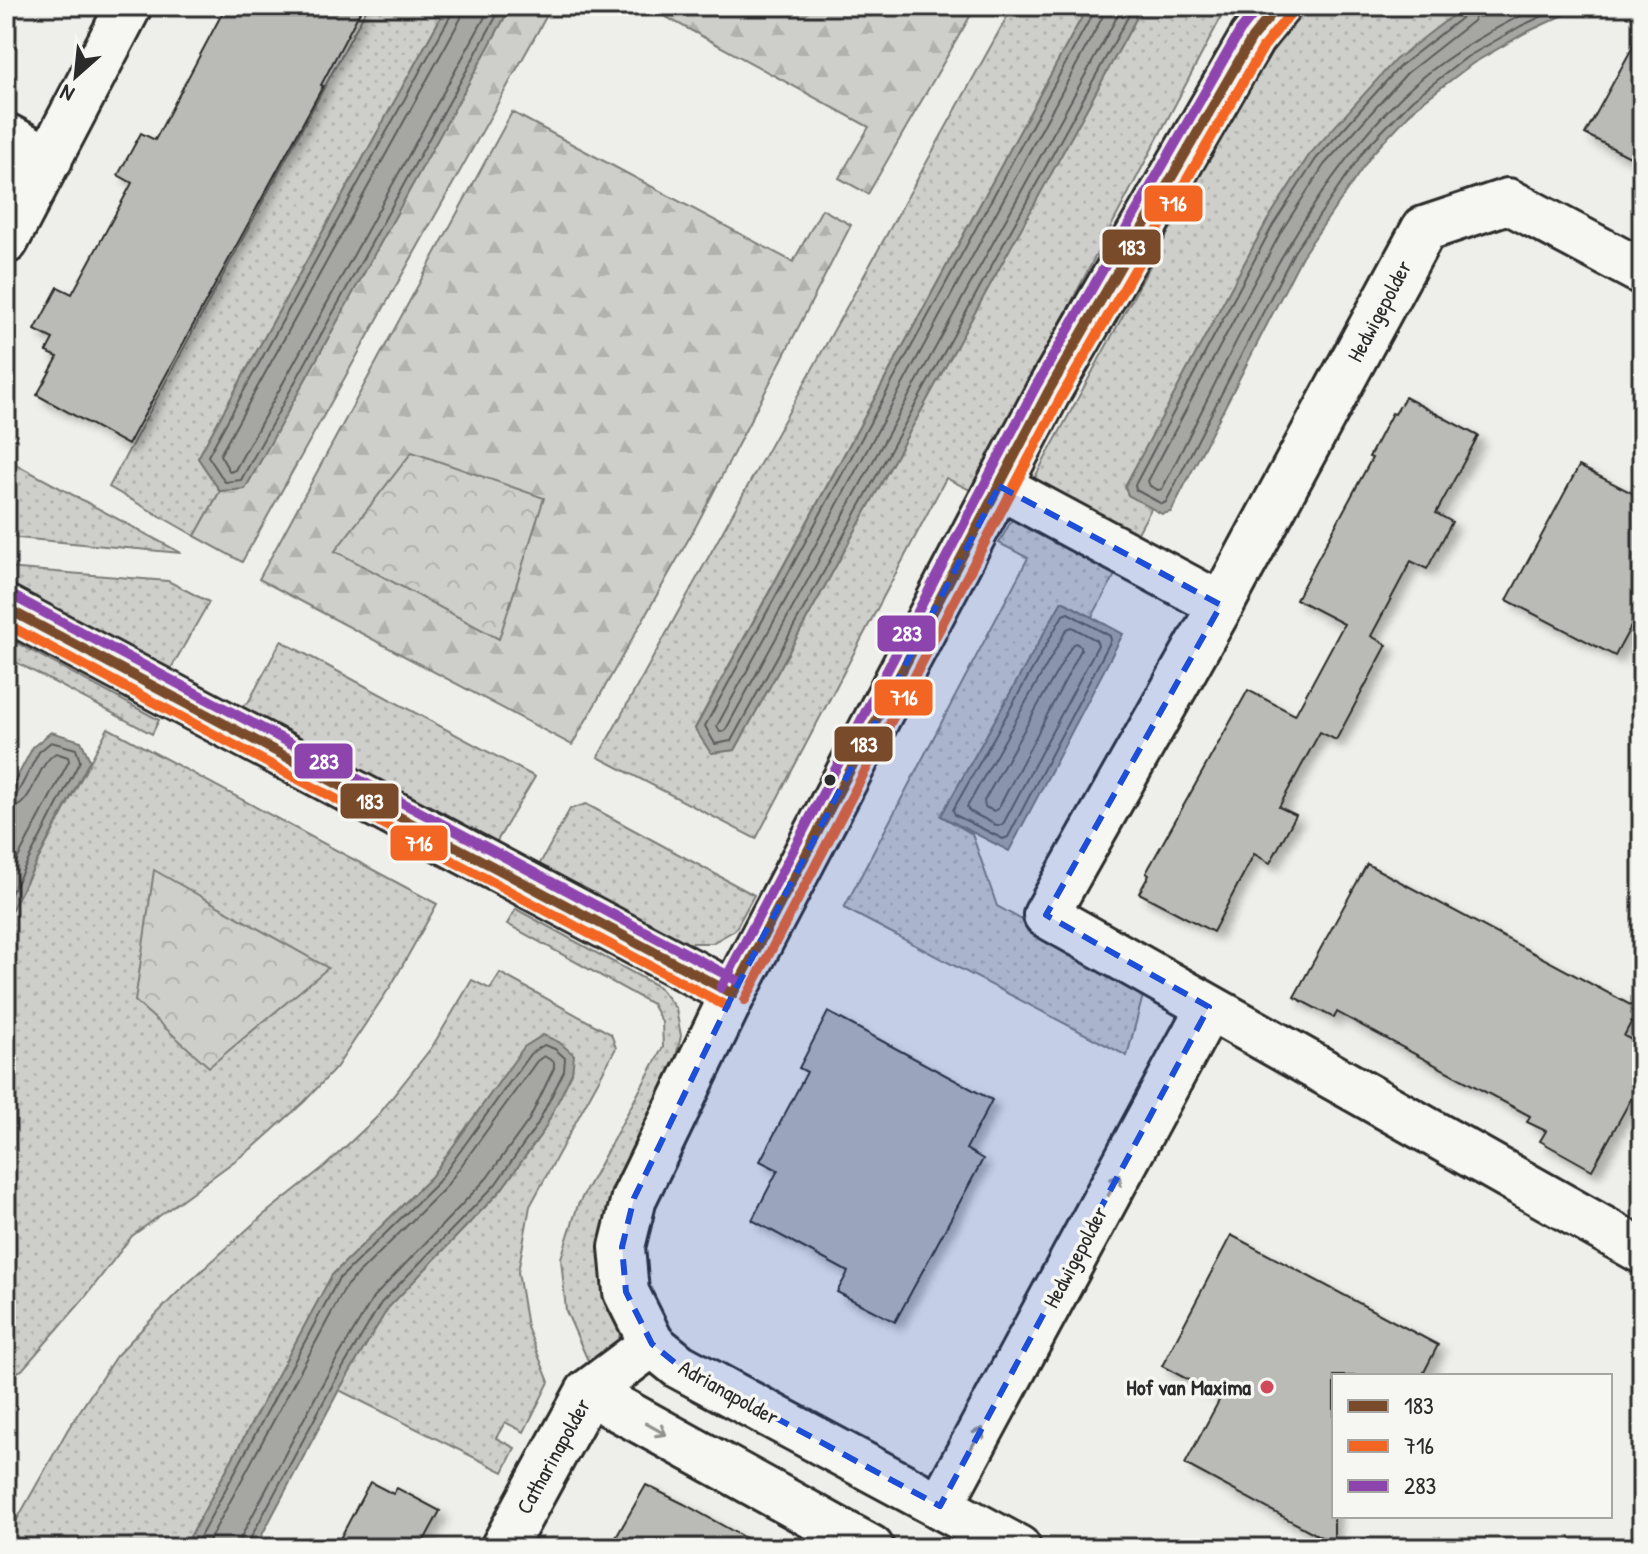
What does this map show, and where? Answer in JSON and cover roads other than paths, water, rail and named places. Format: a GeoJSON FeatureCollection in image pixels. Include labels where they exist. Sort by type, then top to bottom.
{"type":"FeatureCollection","features":[{"type":"Feature","properties":{"kind":"street"},"geometry":{"type":"LineString","coordinates":[[6,241],[129,6]]}},
{"type":"Feature","properties":{"kind":"street","name":"Adrianapolder"},"geometry":{"type":"LineString","coordinates":[[1018,1548],[679,1366],[652,1344],[626,1292],[622,1247],[634,1198],[733,994],[1048,392],[1252,38],[1278,6]]}},
{"type":"Feature","properties":{"kind":"street"},"geometry":{"type":"LineString","coordinates":[[6,136],[50,159]]}},
{"type":"Feature","properties":{"kind":"street","name":"Hedwigepolder"},"geometry":{"type":"LineString","coordinates":[[1642,272],[1508,201],[1424,229],[1221,605],[1046,915],[1642,1251]]}},
{"type":"Feature","properties":{"kind":"street"},"geometry":{"type":"LineString","coordinates":[[999,486],[1221,605]]}},
{"type":"Feature","properties":{"kind":"street"},"geometry":{"type":"LineString","coordinates":[[6,608],[733,994]]}},
{"type":"Feature","properties":{"kind":"street","name":"Hedwigepolder"},"geometry":{"type":"LineString","coordinates":[[940,1506],[1209,1007]]}},
{"type":"Feature","properties":{"kind":"street","name":"Catharinapolder"},"geometry":{"type":"LineString","coordinates":[[503,1548],[588,1392],[652,1344]]}},
{"type":"Feature","properties":{"kind":"street"},"geometry":{"type":"LineString","coordinates":[[588,1392],[871,1548]]}},
{"type":"Feature","properties":{"kind":"water"},"geometry":{"type":"Polygon","coordinates":[[[447,6],[511,6],[245,489],[220,491],[198,458],[447,6]]]}},
{"type":"Feature","properties":{"kind":"water"},"geometry":{"type":"Polygon","coordinates":[[[1088,6],[1143,6],[735,750],[711,753],[695,729],[1088,6]]]}},
{"type":"Feature","properties":{"kind":"water"},"geometry":{"type":"Polygon","coordinates":[[[1465,6],[1583,6],[1525,33],[1472,64],[1417,106],[1373,153],[1302,256],[1171,512],[1162,514],[1128,495],[1125,486],[1267,221],[1310,154],[1395,60],[1465,6]]]}},
{"type":"Feature","properties":{"kind":"water"},"geometry":{"type":"Polygon","coordinates":[[[1062,601],[1123,634],[1009,851],[941,816],[1062,601]]]}},
{"type":"Feature","properties":{"kind":"water"},"geometry":{"type":"Polygon","coordinates":[[[51,732],[81,741],[90,760],[6,920],[6,798],[33,747],[51,732]]]}},
{"type":"Feature","properties":{"kind":"water"},"geometry":{"type":"Polygon","coordinates":[[[543,1035],[559,1042],[574,1055],[572,1073],[544,1130],[501,1190],[388,1308],[339,1390],[255,1548],[184,1548],[332,1275],[431,1177],[524,1047],[543,1035]]]}},
{"type":"Feature","properties":{"kind":"place","name":"Hof van Maxima"},"geometry":{"type":"Point","coordinates":[1267,1387]}}]}
